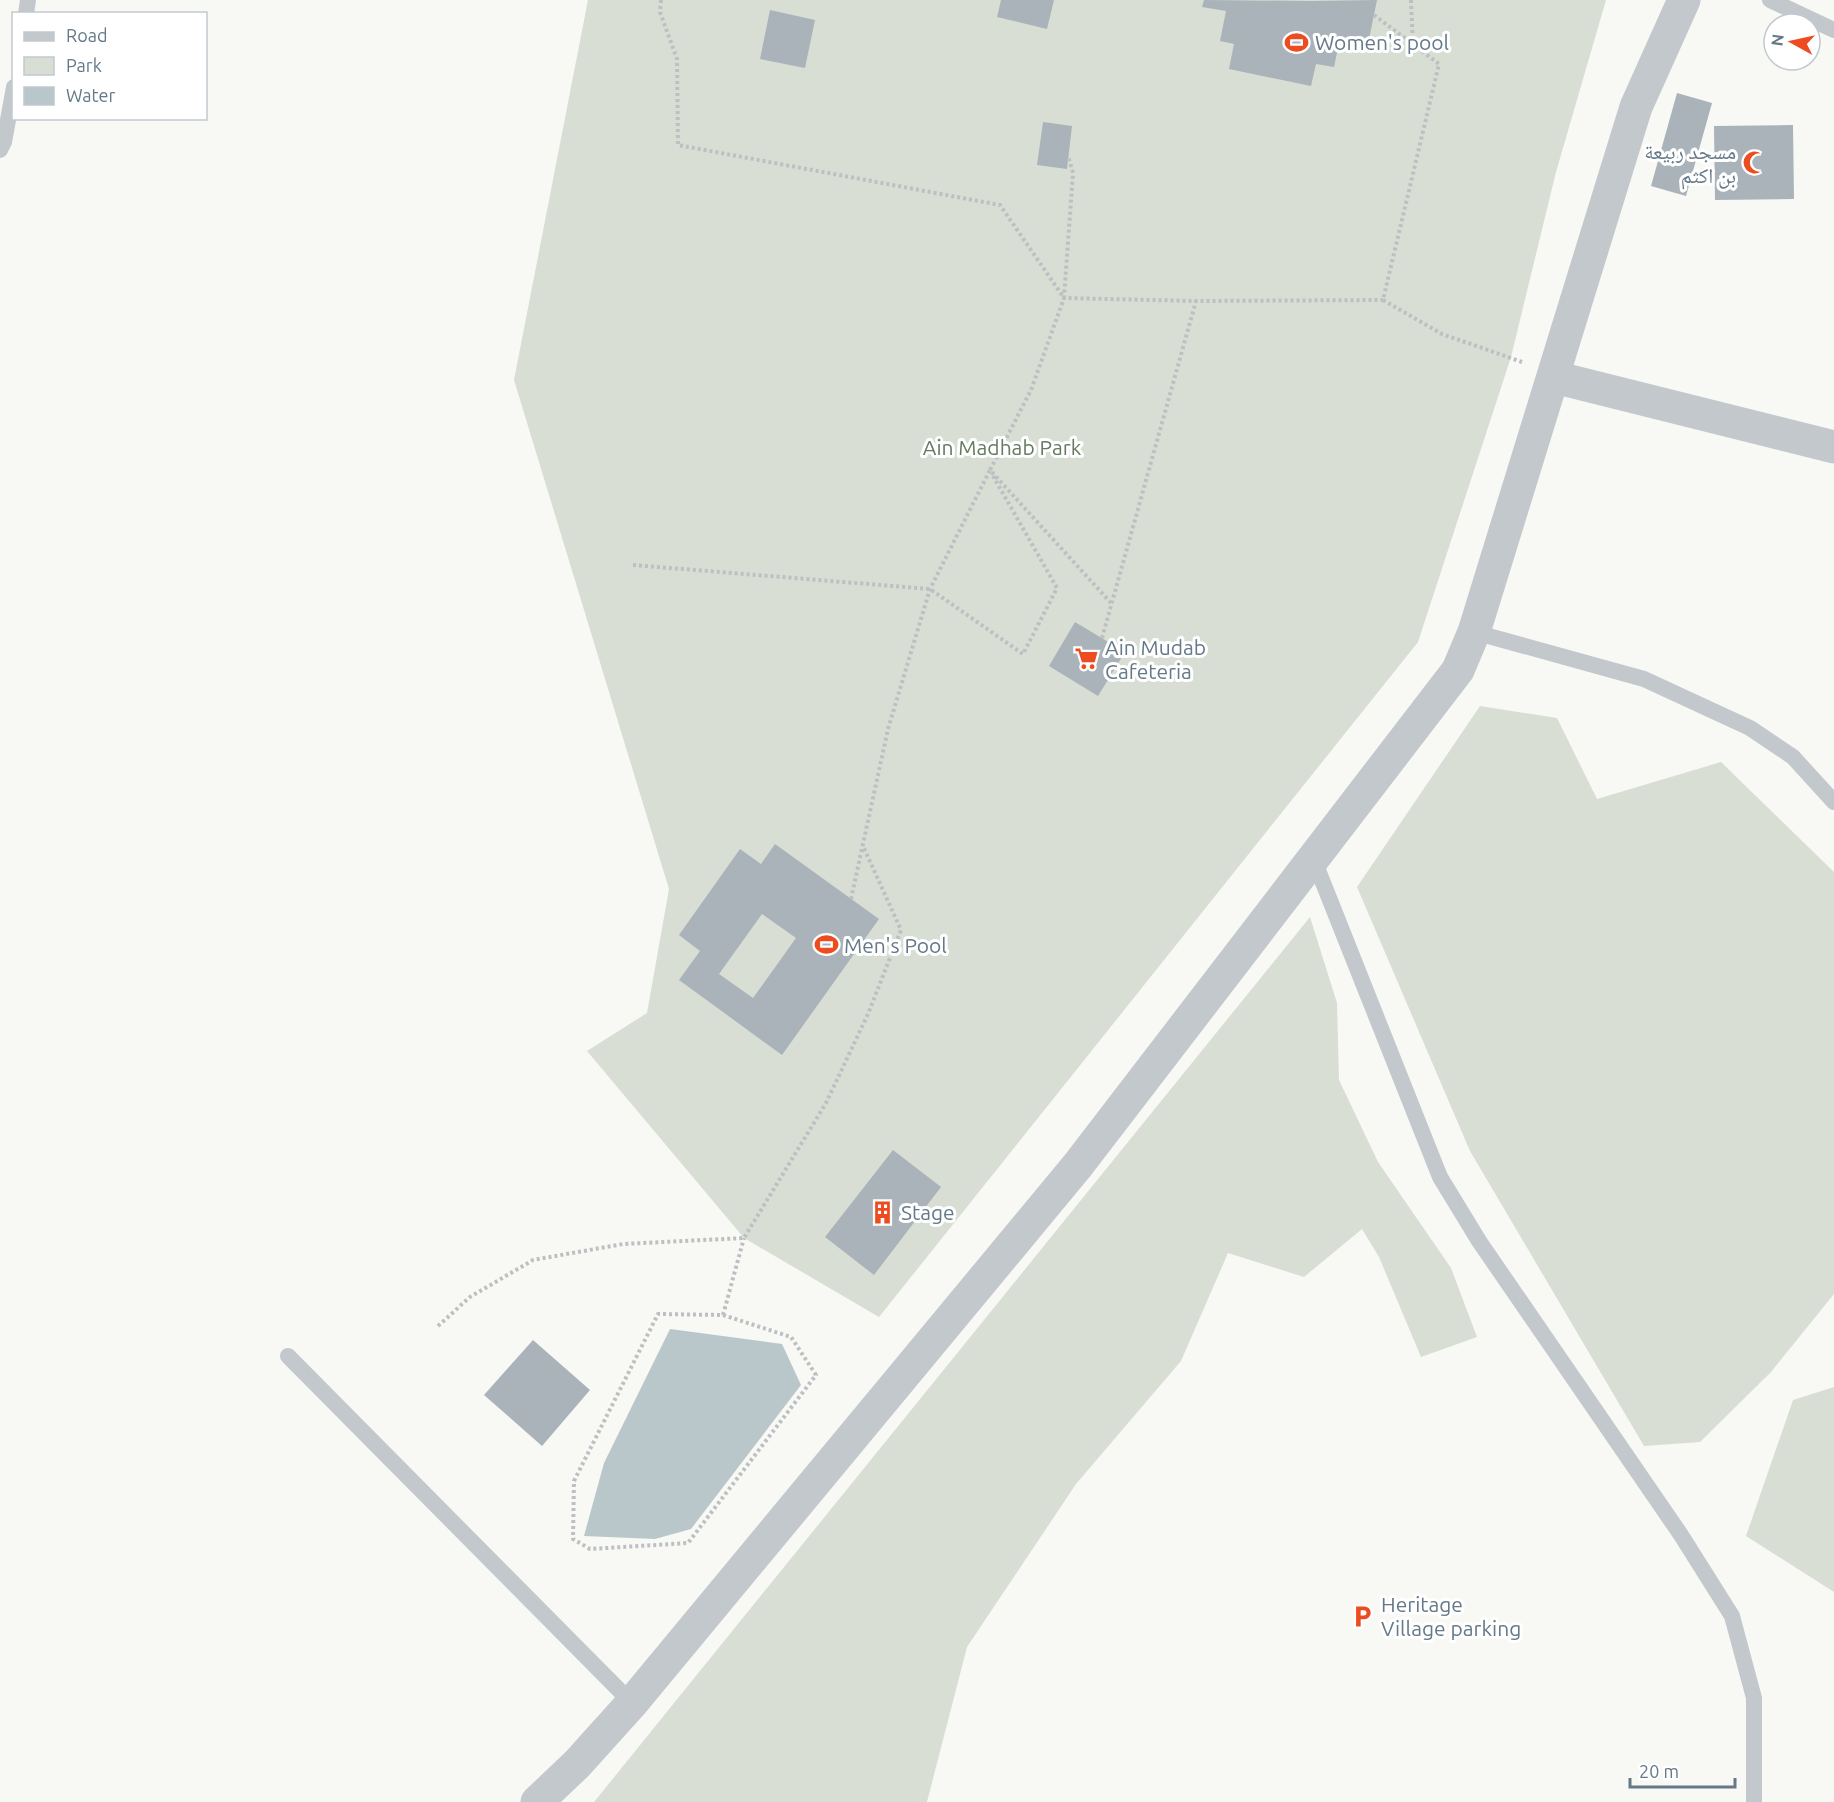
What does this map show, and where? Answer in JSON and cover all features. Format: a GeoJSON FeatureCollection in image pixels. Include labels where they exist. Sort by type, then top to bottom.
{"type":"FeatureCollection","features":[{"type":"Feature","properties":{"kind":"street"},"geometry":{"type":"LineString","coordinates":[[537,1802],[577,1764],[632,1702],[1078,1165],[1458,670],[1474,632],[1635,107],[1684,0]]}},
{"type":"Feature","properties":{"kind":"street"},"geometry":{"type":"LineString","coordinates":[[1554,377],[1834,447]]}},
{"type":"Feature","properties":{"kind":"lane"},"geometry":{"type":"LineString","coordinates":[[1770,0],[1834,30]]}},
{"type":"Feature","properties":{"kind":"lane"},"geometry":{"type":"LineString","coordinates":[[0,150],[4,142],[12,98]]}},
{"type":"Feature","properties":{"kind":"lane"},"geometry":{"type":"LineString","coordinates":[[1474,632],[1644,679],[1750,728],[1793,757],[1834,802]]}},
{"type":"Feature","properties":{"kind":"lane"},"geometry":{"type":"LineString","coordinates":[[1314,860],[1440,1177],[1479,1241],[1681,1535],[1732,1616],[1754,1698],[1754,1802]]}},
{"type":"Feature","properties":{"kind":"lane"},"geometry":{"type":"LineString","coordinates":[[288,1356],[632,1702]]}},
{"type":"Feature","properties":{"kind":"path"},"geometry":{"type":"LineString","coordinates":[[661,0],[660,12],[677,59],[678,145],[1000,205],[1064,298]]}},
{"type":"Feature","properties":{"kind":"path"},"geometry":{"type":"LineString","coordinates":[[1411,0],[1413,46]]}},
{"type":"Feature","properties":{"kind":"path"},"geometry":{"type":"LineString","coordinates":[[1374,15],[1439,64],[1383,300]]}},
{"type":"Feature","properties":{"kind":"path"},"geometry":{"type":"LineString","coordinates":[[851,899],[888,729],[930,589],[1031,390],[1064,298],[1073,173],[1068,156]]}},
{"type":"Feature","properties":{"kind":"path"},"geometry":{"type":"LineString","coordinates":[[1064,298],[1196,301],[1383,300],[1442,334],[1511,357]]}},
{"type":"Feature","properties":{"kind":"path"},"geometry":{"type":"LineString","coordinates":[[1102,638],[1196,301]]}},
{"type":"Feature","properties":{"kind":"path"},"geometry":{"type":"LineString","coordinates":[[633,565],[930,589],[1023,654],[1057,588],[990,470]]}},
{"type":"Feature","properties":{"kind":"path"},"geometry":{"type":"LineString","coordinates":[[990,470],[1111,603]]}},
{"type":"Feature","properties":{"kind":"path"},"geometry":{"type":"LineString","coordinates":[[723,1315],[744,1238],[826,1103],[868,1014],[901,930],[863,846]]}},
{"type":"Feature","properties":{"kind":"path"},"geometry":{"type":"LineString","coordinates":[[438,1326],[471,1297],[533,1260],[623,1244],[744,1238]]}},
{"type":"Feature","properties":{"kind":"path"},"geometry":{"type":"LineString","coordinates":[[658,1314],[723,1315],[791,1337],[816,1375],[688,1543],[590,1549],[573,1539],[574,1480],[658,1314]]}},
{"type":"Feature","properties":{"kind":"green space","name":"Ain Madhab Park"},"geometry":{"type":"Polygon","coordinates":[[[588,0],[1606,0],[1556,172],[1511,357],[1418,642],[879,1317],[744,1238],[587,1051],[647,1013],[669,889],[514,380],[588,0]]]}},
{"type":"Feature","properties":{"kind":"green space"},"geometry":{"type":"Polygon","coordinates":[[[1480,706],[1557,718],[1597,799],[1721,762],[1834,872],[1834,1294],[1771,1372],[1700,1442],[1644,1446],[1470,1151],[1357,887],[1480,706]]]}},
{"type":"Feature","properties":{"kind":"green space"},"geometry":{"type":"Polygon","coordinates":[[[1310,917],[1337,1003],[1339,1080],[1378,1162],[1451,1268],[1477,1337],[1421,1357],[1379,1257],[1362,1229],[1304,1277],[1228,1253],[1181,1361],[1076,1484],[967,1647],[927,1802],[594,1802],[1310,917]]]}},
{"type":"Feature","properties":{"kind":"green space"},"geometry":{"type":"Polygon","coordinates":[[[1834,1387],[1834,1592],[1746,1536],[1793,1400],[1834,1387]]]}},
{"type":"Feature","properties":{"kind":"water"},"geometry":{"type":"Polygon","coordinates":[[[670,1329],[782,1344],[801,1385],[691,1529],[655,1539],[584,1536],[604,1463],[670,1329]]]}},
{"type":"Feature","properties":{"kind":"building"},"geometry":{"type":"Polygon","coordinates":[[[1001,0],[1054,0],[1047,29],[997,17],[1001,0]]]}},
{"type":"Feature","properties":{"kind":"building","name":"Women's pool"},"geometry":{"type":"Polygon","coordinates":[[[1204,0],[1377,0],[1367,49],[1339,43],[1334,67],[1316,64],[1311,86],[1229,69],[1234,44],[1220,41],[1226,11],[1202,7],[1204,0]]]}},
{"type":"Feature","properties":{"kind":"building"},"geometry":{"type":"Polygon","coordinates":[[[770,10],[815,20],[805,68],[760,59],[770,10]]]}},
{"type":"Feature","properties":{"kind":"building"},"geometry":{"type":"Polygon","coordinates":[[[1677,93],[1712,103],[1686,196],[1651,186],[1677,93]]]}},
{"type":"Feature","properties":{"kind":"building"},"geometry":{"type":"Polygon","coordinates":[[[1043,122],[1072,126],[1067,169],[1037,165],[1043,122]]]}},
{"type":"Feature","properties":{"kind":"building","name":"مسجد ربيعة بن اكثم"},"geometry":{"type":"Polygon","coordinates":[[[1793,125],[1794,199],[1715,200],[1714,126],[1793,125]]]}},
{"type":"Feature","properties":{"kind":"building","name":"Ain Mudab Cafeteria"},"geometry":{"type":"Polygon","coordinates":[[[1075,622],[1125,652],[1098,696],[1049,666],[1075,622]]]}},
{"type":"Feature","properties":{"kind":"building","name":"Men's Pool"},"geometry":{"type":"Polygon","coordinates":[[[775,844],[879,919],[782,1055],[679,980],[700,951],[679,935],[740,849],[761,864],[775,844]],[[762,914],[719,974],[753,998],[796,938],[762,914]]]}},
{"type":"Feature","properties":{"kind":"building","name":"Stage"},"geometry":{"type":"Polygon","coordinates":[[[893,1150],[941,1187],[874,1275],[825,1237],[893,1150]]]}},
{"type":"Feature","properties":{"kind":"building"},"geometry":{"type":"Polygon","coordinates":[[[533,1340],[590,1390],[542,1446],[484,1395],[533,1340]]]}},
{"type":"Feature","properties":{"kind":"place","name":"Women's pool"},"geometry":{"type":"Point","coordinates":[1297,42]}},
{"type":"Feature","properties":{"kind":"place","name":"مسجد ربيعة بن اكثم"},"geometry":{"type":"Point","coordinates":[1754,163]}},
{"type":"Feature","properties":{"kind":"place","name":"Ain Mudab Cafeteria"},"geometry":{"type":"Point","coordinates":[1087,659]}},
{"type":"Feature","properties":{"kind":"place","name":"Men's Pool"},"geometry":{"type":"Point","coordinates":[826,945]}},
{"type":"Feature","properties":{"kind":"place","name":"Stage"},"geometry":{"type":"Point","coordinates":[883,1212]}},
{"type":"Feature","properties":{"kind":"place","name":"Heritage Village parking"},"geometry":{"type":"Point","coordinates":[1363,1616]}}]}
